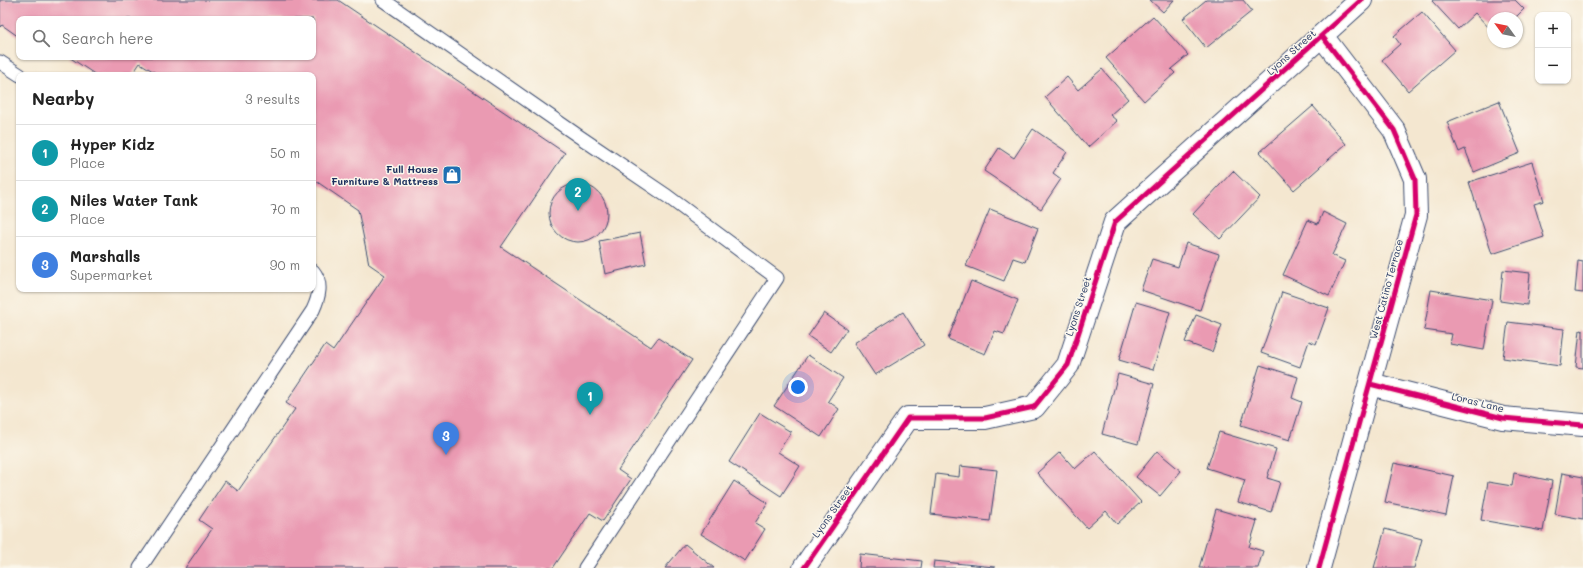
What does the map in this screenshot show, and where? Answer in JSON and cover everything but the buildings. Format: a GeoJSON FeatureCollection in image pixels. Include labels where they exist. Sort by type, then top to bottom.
{"type":"FeatureCollection","features":[{"type":"Feature","properties":{"kind":"street","name":"Lyons Street"},"geometry":{"type":"LineString","coordinates":[[804,568],[908,418],[984,418],[1034,407],[1068,365],[1115,222],[1361,0]]}},
{"type":"Feature","properties":{"kind":"street","name":"West Catino Terrace"},"geometry":{"type":"LineString","coordinates":[[1319,568],[1416,215],[1415,179],[1394,130],[1322,36]]}},
{"type":"Feature","properties":{"kind":"street","name":"Loras Lane"},"geometry":{"type":"LineString","coordinates":[[1370,384],[1503,418],[1583,425]]}},
{"type":"Feature","properties":{"kind":"lane"},"geometry":{"type":"LineString","coordinates":[[383,0],[667,196],[776,278],[585,568]]}},
{"type":"Feature","properties":{"kind":"lane"},"geometry":{"type":"LineString","coordinates":[[0,62],[16,72]]}},
{"type":"Feature","properties":{"kind":"lane"},"geometry":{"type":"LineString","coordinates":[[140,568],[312,310],[319,294],[319,285],[316,276]]}},
{"type":"Feature","properties":{"kind":"cycle path"},"geometry":{"type":"LineString","coordinates":[[804,568],[908,418],[985,418],[1034,407],[1068,365],[1115,222],[1361,0]]}},
{"type":"Feature","properties":{"kind":"cycle path"},"geometry":{"type":"LineString","coordinates":[[1319,568],[1416,215],[1415,179],[1394,130],[1322,36]]}},
{"type":"Feature","properties":{"kind":"cycle path"},"geometry":{"type":"LineString","coordinates":[[1370,384],[1503,418],[1583,425]]}},
{"type":"Feature","properties":{"kind":"place","name":"Full House Furniture & Mattress"},"geometry":{"type":"Point","coordinates":[452,175]}},
{"type":"Feature","properties":{"kind":"place","name":"Niles Water Tank"},"geometry":{"type":"Point","coordinates":[578,211]}},
{"type":"Feature","properties":{"kind":"place","name":"Hyper Kidz"},"geometry":{"type":"Point","coordinates":[590,415]}},
{"type":"Feature","properties":{"kind":"place","name":"Marshalls"},"geometry":{"type":"Point","coordinates":[446,455]}}]}
